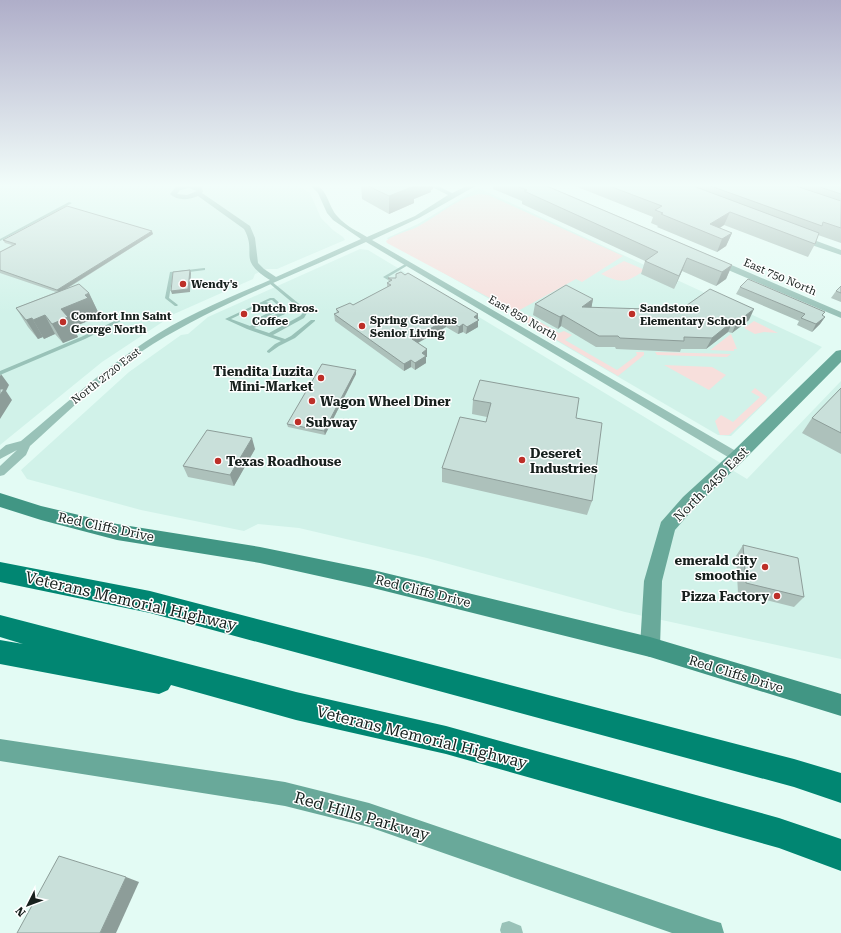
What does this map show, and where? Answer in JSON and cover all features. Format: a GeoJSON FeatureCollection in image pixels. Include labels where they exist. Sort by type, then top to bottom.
{"type":"FeatureCollection","features":[{"type":"Feature","properties":{"kind":"highway"},"geometry":{"type":"LineString","coordinates":[[0,562],[150,602]]}},
{"type":"Feature","properties":{"kind":"highway","name":"Veterans Memorial Highway"},"geometry":{"type":"LineString","coordinates":[[0,572],[150,602],[794,773],[841,788]]}},
{"type":"Feature","properties":{"kind":"highway","name":"Veterans Memorial Highway"},"geometry":{"type":"LineString","coordinates":[[0,626],[296,706],[446,740],[779,833],[841,855]]}},
{"type":"Feature","properties":{"kind":"highway"},"geometry":{"type":"LineString","coordinates":[[0,652],[296,706]]}},
{"type":"Feature","properties":{"kind":"main road","name":"Red Cliffs Drive"},"geometry":{"type":"LineString","coordinates":[[0,500],[40,513],[117,532],[260,555],[373,578],[650,647],[841,705]]}},
{"type":"Feature","properties":{"kind":"street"},"geometry":{"type":"LineString","coordinates":[[246,228],[252,234],[252,256],[256,266],[273,281]]}},
{"type":"Feature","properties":{"kind":"street","name":"East 850 North"},"geometry":{"type":"LineString","coordinates":[[347,228],[737,457]]}},
{"type":"Feature","properties":{"kind":"street","name":"North 2720 East"},"geometry":{"type":"LineString","coordinates":[[0,455],[10,448],[24,444],[105,374],[149,343],[204,312],[393,228]]}},
{"type":"Feature","properties":{"kind":"street"},"geometry":{"type":"LineString","coordinates":[[790,234],[841,253]]}},
{"type":"Feature","properties":{"kind":"street","name":"East 750 North"},"geometry":{"type":"LineString","coordinates":[[711,260],[841,315]]}},
{"type":"Feature","properties":{"kind":"street","name":"North 2450 East"},"geometry":{"type":"LineString","coordinates":[[650,647],[653,581],[667,527],[689,502],[839,360]]}},
{"type":"Feature","properties":{"kind":"street","name":"North 2720 East"},"geometry":{"type":"LineString","coordinates":[[0,472],[22,452],[24,444]]}},
{"type":"Feature","properties":{"kind":"street","name":"Red Hills Parkway"},"geometry":{"type":"LineString","coordinates":[[0,750],[285,794],[369,815],[711,933]]}},
{"type":"Feature","properties":{"kind":"lane"},"geometry":{"type":"LineString","coordinates":[[0,240],[24,228]]}},
{"type":"Feature","properties":{"kind":"lane"},"geometry":{"type":"LineString","coordinates":[[394,283],[385,277],[408,264]]}},
{"type":"Feature","properties":{"kind":"lane"},"geometry":{"type":"LineString","coordinates":[[176,305],[167,298],[171,273],[204,269]]}},
{"type":"Feature","properties":{"kind":"lane"},"geometry":{"type":"LineString","coordinates":[[269,335],[302,317],[305,313],[302,308],[273,281]]}},
{"type":"Feature","properties":{"kind":"lane"},"geometry":{"type":"LineString","coordinates":[[249,328],[283,313],[285,310],[273,300],[262,303],[227,319],[249,328],[285,341]]}},
{"type":"Feature","properties":{"kind":"lane"},"geometry":{"type":"LineString","coordinates":[[257,325],[256,321],[276,311],[276,308],[273,305],[262,303]]}},
{"type":"Feature","properties":{"kind":"lane"},"geometry":{"type":"LineString","coordinates":[[0,373],[83,338],[123,319]]}},
{"type":"Feature","properties":{"kind":"lane"},"geometry":{"type":"LineString","coordinates":[[269,352],[277,345],[293,337],[313,321]]}},
{"type":"Feature","properties":{"kind":"shaded area"},"geometry":{"type":"Polygon","coordinates":[[[0,228],[331,228],[345,240],[277,269],[267,269],[255,274],[253,279],[165,318],[164,321],[102,362],[0,445],[0,228]]]}},
{"type":"Feature","properties":{"kind":"shaded area","name":"Sandstone Elementary School"},"geometry":{"type":"Polygon","coordinates":[[[410,228],[564,228],[822,347],[731,436],[718,435],[514,316],[512,312],[389,242],[387,238],[410,228]]]}},
{"type":"Feature","properties":{"kind":"shaded area"},"geometry":{"type":"Polygon","coordinates":[[[415,228],[560,228],[623,256],[582,282],[576,279],[516,312],[387,243],[386,241],[396,235],[415,228]]]}},
{"type":"Feature","properties":{"kind":"shaded area"},"geometry":{"type":"Polygon","coordinates":[[[360,249],[368,250],[747,479],[841,381],[841,659],[625,612],[427,558],[299,528],[258,524],[244,531],[141,510],[27,479],[21,470],[129,372],[181,335],[188,334],[208,317],[360,249]]]}},
{"type":"Feature","properties":{"kind":"shaded area"},"geometry":{"type":"Polygon","coordinates":[[[624,261],[645,270],[633,278],[624,281],[619,281],[601,274],[624,261]]]}},
{"type":"Feature","properties":{"kind":"shaded area"},"geometry":{"type":"Polygon","coordinates":[[[530,316],[559,333],[564,331],[572,335],[565,340],[617,370],[637,355],[636,352],[644,352],[644,355],[618,376],[523,320],[530,316]]]}},
{"type":"Feature","properties":{"kind":"shaded area"},"geometry":{"type":"Polygon","coordinates":[[[754,321],[778,333],[764,332],[755,334],[744,328],[754,321]]]}},
{"type":"Feature","properties":{"kind":"shaded area"},"geometry":{"type":"Polygon","coordinates":[[[731,334],[737,349],[734,349],[734,351],[710,350],[731,334]]]}},
{"type":"Feature","properties":{"kind":"shaded area"},"geometry":{"type":"Polygon","coordinates":[[[655,352],[731,354],[727,357],[657,355],[655,352]]]}},
{"type":"Feature","properties":{"kind":"shaded area"},"geometry":{"type":"Polygon","coordinates":[[[664,365],[712,367],[726,375],[709,390],[664,365]]]}},
{"type":"Feature","properties":{"kind":"shaded area"},"geometry":{"type":"Polygon","coordinates":[[[755,388],[767,397],[766,401],[729,435],[720,435],[715,421],[721,415],[733,422],[760,397],[751,392],[755,388]]]}},
{"type":"Feature","properties":{"kind":"building"},"geometry":{"type":"Polygon","coordinates":[[[26,228],[140,228],[152,231],[57,290],[0,270],[0,252],[16,244],[3,240],[26,228]]]}},
{"type":"Feature","properties":{"kind":"building"},"geometry":{"type":"Polygon","coordinates":[[[604,228],[644,228],[732,265],[722,272],[687,258],[679,276],[645,261],[658,252],[604,228]]]}},
{"type":"Feature","properties":{"kind":"building"},"geometry":{"type":"Polygon","coordinates":[[[694,228],[719,228],[732,233],[722,239],[694,228]]]}},
{"type":"Feature","properties":{"kind":"building"},"geometry":{"type":"Polygon","coordinates":[[[771,228],[804,228],[819,233],[815,244],[771,228]]]}},
{"type":"Feature","properties":{"kind":"building"},"geometry":{"type":"Polygon","coordinates":[[[190,270],[188,289],[171,291],[173,272],[190,270]]]}},
{"type":"Feature","properties":{"kind":"building","name":"Spring Gardens Senior Living"},"geometry":{"type":"Polygon","coordinates":[[[401,272],[405,275],[408,273],[478,314],[474,317],[479,320],[467,327],[463,324],[459,327],[447,319],[412,339],[427,349],[422,353],[426,356],[415,363],[411,360],[404,364],[334,314],[339,312],[336,309],[350,303],[353,305],[391,285],[387,283],[392,280],[388,278],[396,278],[396,274],[401,272]]]}},
{"type":"Feature","properties":{"kind":"building"},"geometry":{"type":"Polygon","coordinates":[[[748,279],[825,312],[822,315],[825,317],[816,324],[801,318],[805,314],[740,287],[748,279]]]}},
{"type":"Feature","properties":{"kind":"building"},"geometry":{"type":"Polygon","coordinates":[[[79,284],[89,293],[85,295],[88,298],[61,309],[68,317],[52,324],[45,315],[33,320],[32,318],[26,320],[16,308],[79,284]]]}},
{"type":"Feature","properties":{"kind":"building"},"geometry":{"type":"Polygon","coordinates":[[[566,285],[593,299],[582,307],[680,310],[710,289],[754,309],[737,322],[733,321],[712,338],[684,337],[684,341],[599,336],[563,315],[560,317],[535,304],[566,285]]]}},
{"type":"Feature","properties":{"kind":"building"},"geometry":{"type":"Polygon","coordinates":[[[841,286],[841,293],[836,291],[841,286]]]}},
{"type":"Feature","properties":{"kind":"building"},"geometry":{"type":"Polygon","coordinates":[[[322,364],[356,370],[324,431],[287,424],[322,364]]]}},
{"type":"Feature","properties":{"kind":"building","name":"Deseret Industries"},"geometry":{"type":"Polygon","coordinates":[[[480,380],[579,398],[576,418],[602,423],[592,501],[442,468],[460,417],[486,422],[491,403],[473,400],[480,380]]]}},
{"type":"Feature","properties":{"kind":"building"},"geometry":{"type":"Polygon","coordinates":[[[841,388],[841,433],[812,418],[841,388]]]}},
{"type":"Feature","properties":{"kind":"building"},"geometry":{"type":"Polygon","coordinates":[[[0,389],[4,389],[0,395],[0,389]]]}},
{"type":"Feature","properties":{"kind":"building"},"geometry":{"type":"Polygon","coordinates":[[[207,430],[252,438],[230,475],[183,466],[207,430]]]}},
{"type":"Feature","properties":{"kind":"building"},"geometry":{"type":"Polygon","coordinates":[[[743,545],[798,558],[804,597],[746,583],[743,545]]]}},
{"type":"Feature","properties":{"kind":"building"},"geometry":{"type":"Polygon","coordinates":[[[59,856],[126,877],[100,933],[17,933],[59,856]]]}},
{"type":"Feature","properties":{"kind":"place","name":"Wendy's"},"geometry":{"type":"Point","coordinates":[183,284]}},
{"type":"Feature","properties":{"kind":"place","name":"Dutch Bros. Coffee"},"geometry":{"type":"Point","coordinates":[244,314]}},
{"type":"Feature","properties":{"kind":"place","name":"Sandstone Elementary School"},"geometry":{"type":"Point","coordinates":[632,314]}},
{"type":"Feature","properties":{"kind":"place","name":"Comfort Inn Saint George North"},"geometry":{"type":"Point","coordinates":[63,322]}},
{"type":"Feature","properties":{"kind":"place","name":"Spring Gardens Senior Living"},"geometry":{"type":"Point","coordinates":[362,326]}},
{"type":"Feature","properties":{"kind":"place","name":"Tiendita Luzita Mini-Market"},"geometry":{"type":"Point","coordinates":[321,378]}},
{"type":"Feature","properties":{"kind":"place","name":"Wagon Wheel Diner"},"geometry":{"type":"Point","coordinates":[312,401]}},
{"type":"Feature","properties":{"kind":"place","name":"Subway"},"geometry":{"type":"Point","coordinates":[298,422]}},
{"type":"Feature","properties":{"kind":"place","name":"Deseret Industries"},"geometry":{"type":"Point","coordinates":[522,460]}},
{"type":"Feature","properties":{"kind":"place","name":"Texas Roadhouse"},"geometry":{"type":"Point","coordinates":[218,461]}},
{"type":"Feature","properties":{"kind":"place","name":"emerald city smoothie"},"geometry":{"type":"Point","coordinates":[765,567]}},
{"type":"Feature","properties":{"kind":"place","name":"Pizza Factory"},"geometry":{"type":"Point","coordinates":[777,596]}}]}
